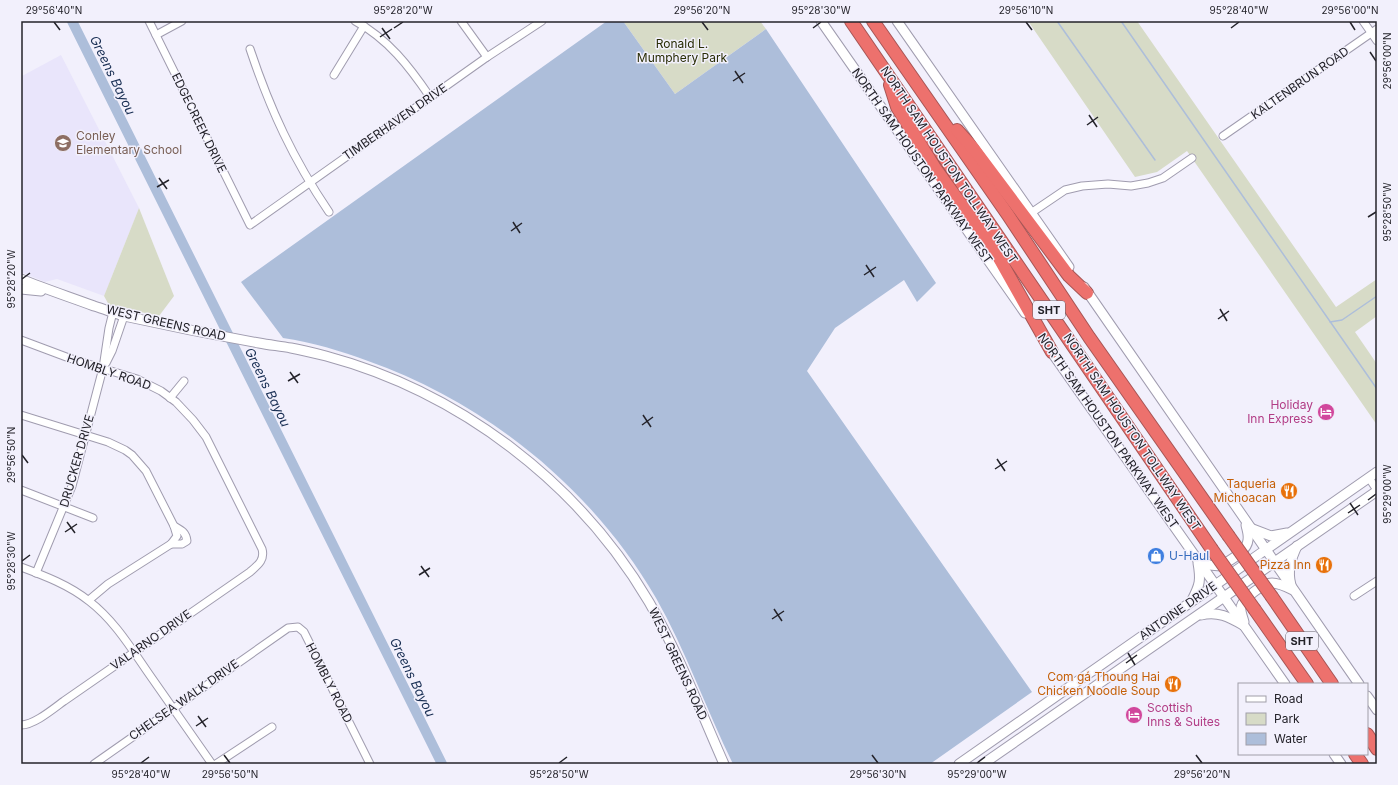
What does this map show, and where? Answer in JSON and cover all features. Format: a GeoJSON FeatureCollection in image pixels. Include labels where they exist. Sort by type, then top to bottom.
{"type":"FeatureCollection","features":[{"type":"Feature","properties":{"kind":"highway","name":"NORTH SAM HOUSTON TOLLWAY WEST"},"geometry":{"type":"LineString","coordinates":[[851,21],[1211,548],[1306,683]]}},
{"type":"Feature","properties":{"kind":"highway","name":"NORTH SAM HOUSTON TOLLWAY WEST"},"geometry":{"type":"LineString","coordinates":[[864,21],[1003,220],[1069,312],[1089,337]]}},
{"type":"Feature","properties":{"kind":"highway","name":"NORTH SAM HOUSTON TOLLWAY WEST"},"geometry":{"type":"LineString","coordinates":[[874,21],[1008,215],[1089,337],[1331,683]]}},
{"type":"Feature","properties":{"kind":"highway"},"geometry":{"type":"LineString","coordinates":[[886,72],[897,106],[935,168],[995,252],[1052,352]]}},
{"type":"Feature","properties":{"kind":"highway"},"geometry":{"type":"LineString","coordinates":[[926,97],[974,149],[1070,276],[1087,293]]}},
{"type":"Feature","properties":{"kind":"highway"},"geometry":{"type":"LineString","coordinates":[[1368,736],[1377,749]]}},
{"type":"Feature","properties":{"kind":"highway"},"geometry":{"type":"LineString","coordinates":[[1356,755],[1362,764]]}},
{"type":"Feature","properties":{"kind":"main road","name":"NORTH SAM HOUSTON PARKWAY WEST"},"geometry":{"type":"LineString","coordinates":[[821,21],[1284,683]]}},
{"type":"Feature","properties":{"kind":"main road"},"geometry":{"type":"LineString","coordinates":[[897,21],[1358,683]]}},
{"type":"Feature","properties":{"kind":"main road","name":"WEST GREENS ROAD"},"geometry":{"type":"LineString","coordinates":[[21,279],[124,316],[262,344],[290,348],[327,357],[374,372],[407,385],[446,405],[510,446],[550,480],[586,517],[606,540],[632,576],[648,601],[675,653],[724,764]]}},
{"type":"Feature","properties":{"kind":"main road","name":"WEST GREENS ROAD"},"geometry":{"type":"LineString","coordinates":[[21,289],[60,294]]}},
{"type":"Feature","properties":{"kind":"main road","name":"ANTOINE DRIVE"},"geometry":{"type":"LineString","coordinates":[[962,763],[1377,472]]}},
{"type":"Feature","properties":{"kind":"main road","name":"ANTOINE DRIVE"},"geometry":{"type":"LineString","coordinates":[[983,764],[1377,490]]}},
{"type":"Feature","properties":{"kind":"main road"},"geometry":{"type":"LineString","coordinates":[[1248,525],[1271,536],[1291,532]]}},
{"type":"Feature","properties":{"kind":"main road"},"geometry":{"type":"LineString","coordinates":[[1191,602],[1199,586],[1201,577],[1198,560],[1221,566],[1244,550],[1248,543],[1248,525]]}},
{"type":"Feature","properties":{"kind":"main road"},"geometry":{"type":"LineString","coordinates":[[1293,590],[1288,576],[1289,568],[1297,546]]}},
{"type":"Feature","properties":{"kind":"main road"},"geometry":{"type":"LineString","coordinates":[[1246,627],[1241,608],[1242,604],[1249,596],[1267,584],[1272,583],[1293,590]]}},
{"type":"Feature","properties":{"kind":"main road"},"geometry":{"type":"LineString","coordinates":[[1196,616],[1212,613],[1220,614],[1229,617],[1246,627]]}},
{"type":"Feature","properties":{"kind":"main road"},"geometry":{"type":"LineString","coordinates":[[1125,648],[1133,659]]}},
{"type":"Feature","properties":{"kind":"main road"},"geometry":{"type":"LineString","coordinates":[[1368,697],[1377,710]]}},
{"type":"Feature","properties":{"kind":"main road"},"geometry":{"type":"LineString","coordinates":[[1043,705],[1051,717]]}},
{"type":"Feature","properties":{"kind":"main road"},"geometry":{"type":"LineString","coordinates":[[1335,755],[1341,764]]}},
{"type":"Feature","properties":{"kind":"street","name":"EDGECREEK DRIVE"},"geometry":{"type":"LineString","coordinates":[[149,21],[250,225]]}},
{"type":"Feature","properties":{"kind":"street"},"geometry":{"type":"LineString","coordinates":[[156,35],[182,21]]}},
{"type":"Feature","properties":{"kind":"street"},"geometry":{"type":"LineString","coordinates":[[355,21],[381,38],[393,48],[430,97]]}},
{"type":"Feature","properties":{"kind":"street"},"geometry":{"type":"LineString","coordinates":[[461,21],[487,57]]}},
{"type":"Feature","properties":{"kind":"street","name":"TIMBERHAVEN DRIVE"},"geometry":{"type":"LineString","coordinates":[[250,225],[487,57],[542,21]]}},
{"type":"Feature","properties":{"kind":"street"},"geometry":{"type":"LineString","coordinates":[[1363,21],[1374,31],[1377,41]]}},
{"type":"Feature","properties":{"kind":"street"},"geometry":{"type":"LineString","coordinates":[[334,75],[364,26]]}},
{"type":"Feature","properties":{"kind":"street","name":"KALTENBRUN ROAD"},"geometry":{"type":"LineString","coordinates":[[1223,136],[1374,31]]}},
{"type":"Feature","properties":{"kind":"street"},"geometry":{"type":"LineString","coordinates":[[250,49],[270,104],[299,164],[329,212]]}},
{"type":"Feature","properties":{"kind":"street"},"geometry":{"type":"LineString","coordinates":[[1031,213],[1065,190],[1082,186],[1108,184],[1131,186],[1148,183],[1163,178],[1192,158]]}},
{"type":"Feature","properties":{"kind":"street","name":"DRUCKER DRIVE"},"geometry":{"type":"LineString","coordinates":[[36,573],[72,486],[103,368],[108,328],[113,312]]}},
{"type":"Feature","properties":{"kind":"street","name":"DRUCKER DRIVE"},"geometry":{"type":"LineString","coordinates":[[103,368],[112,351],[124,316]]}},
{"type":"Feature","properties":{"kind":"street","name":"HOMBLY ROAD"},"geometry":{"type":"LineString","coordinates":[[21,340],[69,358],[146,383],[170,398],[188,414],[202,431],[259,542]]}},
{"type":"Feature","properties":{"kind":"street"},"geometry":{"type":"LineString","coordinates":[[170,398],[184,381]]}},
{"type":"Feature","properties":{"kind":"street"},"geometry":{"type":"LineString","coordinates":[[21,415],[116,445],[125,450],[139,462],[146,471],[174,526],[177,536],[171,544],[108,584],[89,600]]}},
{"type":"Feature","properties":{"kind":"street"},"geometry":{"type":"LineString","coordinates":[[1369,478],[1377,490]]}},
{"type":"Feature","properties":{"kind":"street"},"geometry":{"type":"LineString","coordinates":[[21,490],[93,518]]}},
{"type":"Feature","properties":{"kind":"street"},"geometry":{"type":"LineString","coordinates":[[171,544],[182,544],[187,541],[187,537],[183,531],[174,526]]}},
{"type":"Feature","properties":{"kind":"street","name":"VALARNO DRIVE"},"geometry":{"type":"LineString","coordinates":[[21,725],[26,725],[37,719],[260,564],[264,555],[259,542]]}},
{"type":"Feature","properties":{"kind":"street"},"geometry":{"type":"LineString","coordinates":[[21,567],[66,586],[89,600],[106,615],[134,652],[212,764]]}},
{"type":"Feature","properties":{"kind":"street"},"geometry":{"type":"LineString","coordinates":[[1354,596],[1377,581]]}},
{"type":"Feature","properties":{"kind":"street","name":"HOMBLY ROAD"},"geometry":{"type":"LineString","coordinates":[[275,636],[288,628],[298,627],[304,632],[370,764]]}},
{"type":"Feature","properties":{"kind":"street","name":"CHELSEA WALK DRIVE"},"geometry":{"type":"LineString","coordinates":[[94,764],[275,636]]}},
{"type":"Feature","properties":{"kind":"street"},"geometry":{"type":"LineString","coordinates":[[216,764],[272,727]]}},
{"type":"Feature","properties":{"kind":"shaded area","name":"Conley Elementary School"},"geometry":{"type":"Polygon","coordinates":[[[61,55],[139,208],[104,296],[57,279],[45,282],[21,272],[21,78],[22,76],[61,55]]]}},
{"type":"Feature","properties":{"kind":"green space","name":"Ronald L. Mumphery Park"},"geometry":{"type":"Polygon","coordinates":[[[623,21],[760,21],[766,29],[675,94],[623,21]]]}},
{"type":"Feature","properties":{"kind":"green space"},"geometry":{"type":"Polygon","coordinates":[[[1028,21],[1137,21],[1336,307],[1377,279],[1377,316],[1355,332],[1377,364],[1377,425],[1187,151],[1157,172],[1135,177],[1028,21]]]}},
{"type":"Feature","properties":{"kind":"green space"},"geometry":{"type":"Polygon","coordinates":[[[139,208],[174,296],[159,316],[109,305],[104,296],[139,208]]]}},
{"type":"Feature","properties":{"kind":"water"},"geometry":{"type":"Polygon","coordinates":[[[607,21],[623,21],[675,94],[766,29],[936,283],[917,302],[904,280],[835,328],[807,371],[1032,692],[930,764],[733,764],[677,639],[656,598],[630,558],[601,520],[568,486],[533,454],[495,425],[454,400],[412,379],[368,361],[326,347],[283,338],[241,282],[607,21]]]}},
{"type":"Feature","properties":{"kind":"waterway","name":"Greens Bayou"},"geometry":{"type":"LineString","coordinates":[[72,21],[442,764]]}},
{"type":"Feature","properties":{"kind":"waterway"},"geometry":{"type":"LineString","coordinates":[[1057,21],[1155,160]]}},
{"type":"Feature","properties":{"kind":"waterway"},"geometry":{"type":"LineString","coordinates":[[1121,21],[1377,389]]}},
{"type":"Feature","properties":{"kind":"waterway"},"geometry":{"type":"LineString","coordinates":[[1330,322],[1342,320],[1377,296]]}},
{"type":"Feature","properties":{"kind":"place","name":"Conley Elementary School"},"geometry":{"type":"Point","coordinates":[63,143]}},
{"type":"Feature","properties":{"kind":"place","name":"Holiday Inn Express"},"geometry":{"type":"Point","coordinates":[1326,412]}},
{"type":"Feature","properties":{"kind":"place","name":"Taqueria Michoacan"},"geometry":{"type":"Point","coordinates":[1289,491]}},
{"type":"Feature","properties":{"kind":"place","name":"U-Haul"},"geometry":{"type":"Point","coordinates":[1156,556]}},
{"type":"Feature","properties":{"kind":"place","name":"Pizza Inn"},"geometry":{"type":"Point","coordinates":[1324,565]}},
{"type":"Feature","properties":{"kind":"place","name":"Com gá Thoung Hai Chicken Noodle Soup"},"geometry":{"type":"Point","coordinates":[1173,684]}},
{"type":"Feature","properties":{"kind":"place","name":"Scottish Inns & Suites"},"geometry":{"type":"Point","coordinates":[1134,715]}}]}
